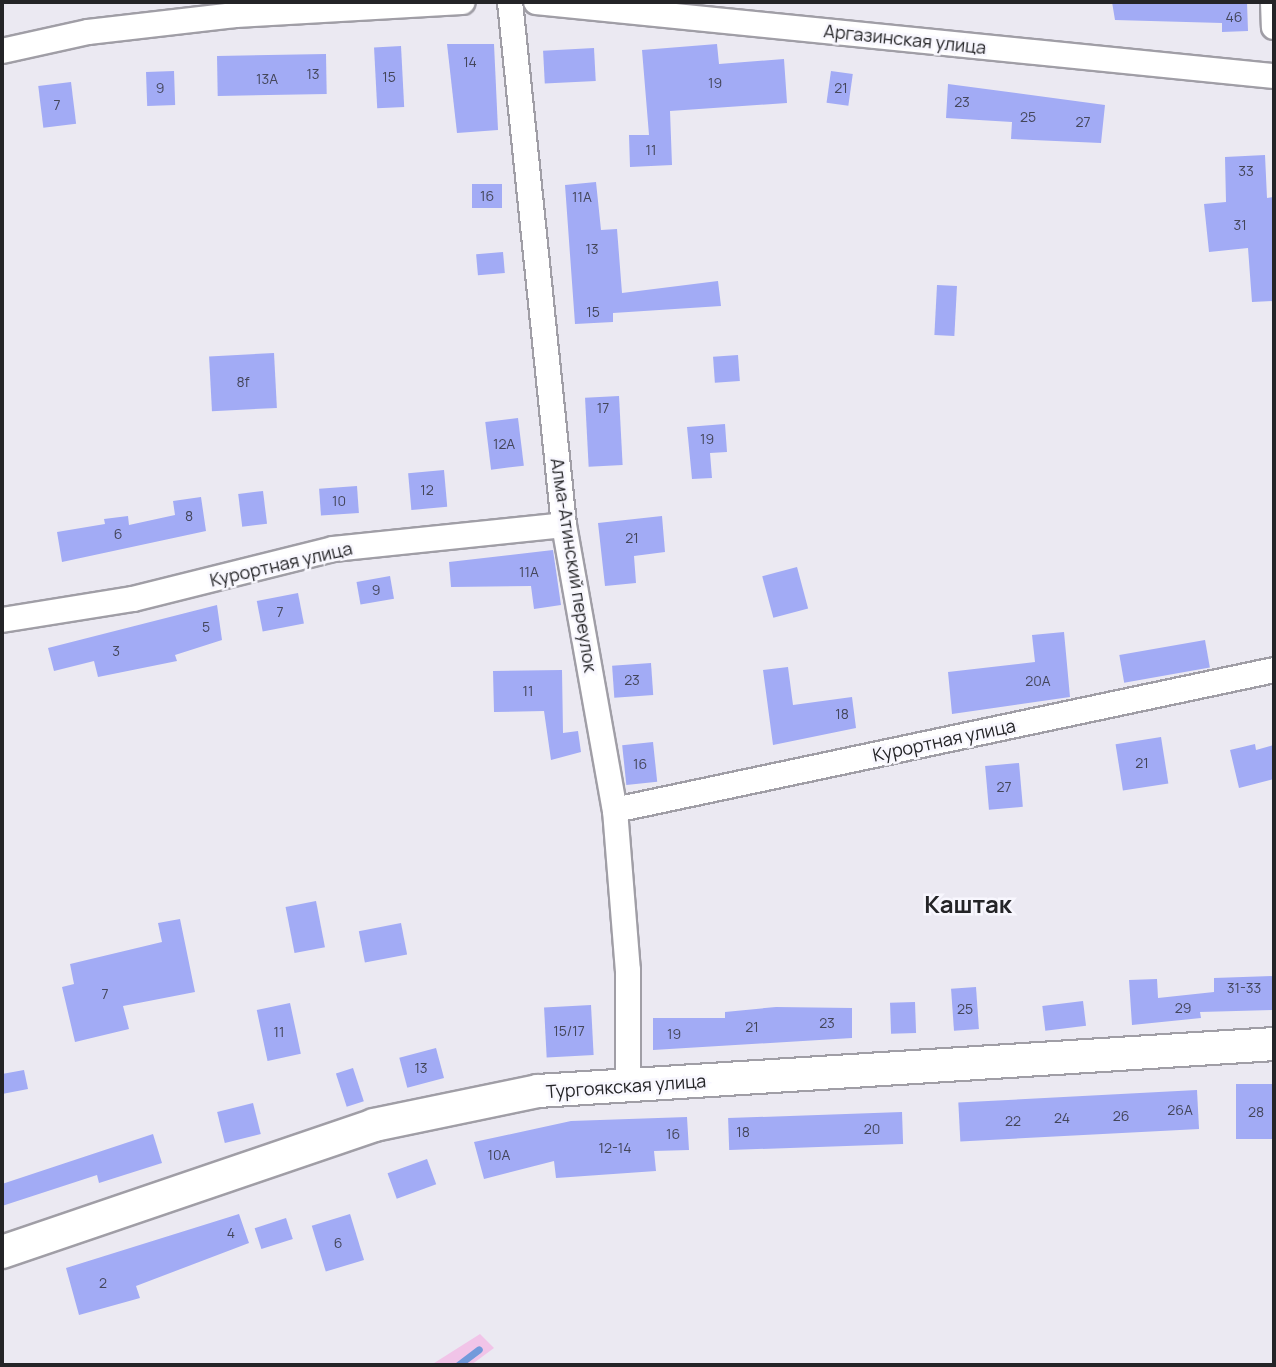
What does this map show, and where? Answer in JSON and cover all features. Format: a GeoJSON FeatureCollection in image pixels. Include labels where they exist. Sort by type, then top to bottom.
{"type":"FeatureCollection","features":[{"type":"Feature","properties":{"kind":"main road","name":"Тургоякская улица"},"geometry":{"type":"LineString","coordinates":[[2,1252],[374,1125],[538,1091],[1274,1044]]}},
{"type":"Feature","properties":{"kind":"street"},"geometry":{"type":"LineString","coordinates":[[2,51],[88,32],[235,15],[463,2]]}},
{"type":"Feature","properties":{"kind":"street","name":"Алма-Атинский переулок"},"geometry":{"type":"LineString","coordinates":[[510,2],[564,525],[615,810],[628,970],[628,1086]]}},
{"type":"Feature","properties":{"kind":"street","name":"Аргазинская улица"},"geometry":{"type":"LineString","coordinates":[[536,2],[1274,76]]}},
{"type":"Feature","properties":{"kind":"street"},"geometry":{"type":"LineString","coordinates":[[1273,2],[1274,27]]}},
{"type":"Feature","properties":{"kind":"street","name":"Курортная улица"},"geometry":{"type":"LineString","coordinates":[[2,620],[133,599],[333,549],[564,525]]}},
{"type":"Feature","properties":{"kind":"street","name":"Курортная улица"},"geometry":{"type":"LineString","coordinates":[[615,810],[1274,670]]}},
{"type":"Feature","properties":{"kind":"shaded area"},"geometry":{"type":"Polygon","coordinates":[[[480,1334],[494,1348],[471,1365],[431,1365],[480,1334]]]}},
{"type":"Feature","properties":{"kind":"building"},"geometry":{"type":"Polygon","coordinates":[[[1112,2],[1247,2],[1248,31],[1222,32],[1222,23],[1115,20],[1112,2]]]}},
{"type":"Feature","properties":{"kind":"building"},"geometry":{"type":"Polygon","coordinates":[[[447,44],[494,44],[498,130],[457,133],[447,44]]]}},
{"type":"Feature","properties":{"kind":"building"},"geometry":{"type":"Polygon","coordinates":[[[717,44],[719,64],[784,59],[787,103],[670,111],[672,165],[630,167],[629,135],[649,135],[642,50],[717,44]]]}},
{"type":"Feature","properties":{"kind":"building"},"geometry":{"type":"Polygon","coordinates":[[[401,46],[404,107],[377,108],[374,47],[401,46]]]}},
{"type":"Feature","properties":{"kind":"building"},"geometry":{"type":"Polygon","coordinates":[[[594,48],[596,81],[545,84],[543,51],[594,48]]]}},
{"type":"Feature","properties":{"kind":"building"},"geometry":{"type":"Polygon","coordinates":[[[326,54],[327,94],[218,96],[217,56],[326,54]]]}},
{"type":"Feature","properties":{"kind":"building"},"geometry":{"type":"Polygon","coordinates":[[[174,71],[175,105],[147,106],[146,72],[174,71]]]}},
{"type":"Feature","properties":{"kind":"building"},"geometry":{"type":"Polygon","coordinates":[[[831,71],[853,74],[848,106],[827,103],[831,71]]]}},
{"type":"Feature","properties":{"kind":"building"},"geometry":{"type":"Polygon","coordinates":[[[71,82],[76,124],[43,128],[38,86],[71,82]]]}},
{"type":"Feature","properties":{"kind":"building"},"geometry":{"type":"Polygon","coordinates":[[[948,84],[1105,105],[1101,143],[1011,139],[1012,122],[946,118],[948,84]]]}},
{"type":"Feature","properties":{"kind":"building"},"geometry":{"type":"Polygon","coordinates":[[[1265,155],[1267,198],[1274,197],[1274,301],[1252,302],[1248,248],[1209,252],[1204,204],[1226,202],[1225,157],[1265,155]]]}},
{"type":"Feature","properties":{"kind":"building"},"geometry":{"type":"Polygon","coordinates":[[[596,182],[601,230],[617,229],[622,293],[718,281],[721,306],[613,313],[613,322],[575,324],[565,185],[596,182]]]}},
{"type":"Feature","properties":{"kind":"building"},"geometry":{"type":"Polygon","coordinates":[[[472,184],[502,184],[502,208],[472,208],[472,184]]]}},
{"type":"Feature","properties":{"kind":"building"},"geometry":{"type":"Polygon","coordinates":[[[503,252],[505,273],[478,275],[476,254],[503,252]]]}},
{"type":"Feature","properties":{"kind":"building"},"geometry":{"type":"Polygon","coordinates":[[[937,285],[957,286],[954,336],[934,335],[937,285]]]}},
{"type":"Feature","properties":{"kind":"building"},"geometry":{"type":"Polygon","coordinates":[[[274,353],[277,408],[212,411],[209,356],[274,353]]]}},
{"type":"Feature","properties":{"kind":"building"},"geometry":{"type":"Polygon","coordinates":[[[738,355],[740,381],[715,383],[713,357],[738,355]]]}},
{"type":"Feature","properties":{"kind":"building"},"geometry":{"type":"Polygon","coordinates":[[[619,396],[623,465],[589,467],[585,398],[619,396]]]}},
{"type":"Feature","properties":{"kind":"building"},"geometry":{"type":"Polygon","coordinates":[[[518,418],[524,466],[491,470],[485,422],[518,418]]]}},
{"type":"Feature","properties":{"kind":"building"},"geometry":{"type":"Polygon","coordinates":[[[725,424],[727,452],[710,453],[712,478],[692,479],[687,427],[725,424]]]}},
{"type":"Feature","properties":{"kind":"building"},"geometry":{"type":"Polygon","coordinates":[[[444,470],[447,507],[411,510],[408,473],[444,470]]]}},
{"type":"Feature","properties":{"kind":"building"},"geometry":{"type":"Polygon","coordinates":[[[357,486],[359,513],[321,516],[319,489],[357,486]]]}},
{"type":"Feature","properties":{"kind":"building"},"geometry":{"type":"Polygon","coordinates":[[[263,491],[267,524],[242,527],[238,494],[263,491]]]}},
{"type":"Feature","properties":{"kind":"building"},"geometry":{"type":"Polygon","coordinates":[[[201,497],[206,531],[62,562],[57,532],[105,524],[104,519],[128,516],[129,525],[175,515],[173,501],[201,497]]]}},
{"type":"Feature","properties":{"kind":"building"},"geometry":{"type":"Polygon","coordinates":[[[662,516],[665,552],[634,556],[636,583],[605,586],[598,523],[662,516]]]}},
{"type":"Feature","properties":{"kind":"building"},"geometry":{"type":"Polygon","coordinates":[[[553,550],[561,605],[534,609],[531,586],[451,587],[449,562],[553,550]]]}},
{"type":"Feature","properties":{"kind":"building"},"geometry":{"type":"Polygon","coordinates":[[[797,567],[808,609],[773,618],[762,576],[797,567]]]}},
{"type":"Feature","properties":{"kind":"building"},"geometry":{"type":"Polygon","coordinates":[[[390,576],[394,599],[361,605],[357,582],[390,576]]]}},
{"type":"Feature","properties":{"kind":"building"},"geometry":{"type":"Polygon","coordinates":[[[298,593],[304,623],[263,631],[257,601],[298,593]]]}},
{"type":"Feature","properties":{"kind":"building"},"geometry":{"type":"Polygon","coordinates":[[[217,605],[222,640],[175,655],[177,661],[98,677],[94,661],[54,671],[48,648],[217,605]]]}},
{"type":"Feature","properties":{"kind":"building"},"geometry":{"type":"Polygon","coordinates":[[[1064,632],[1070,697],[952,714],[948,672],[1035,662],[1032,635],[1064,632]]]}},
{"type":"Feature","properties":{"kind":"building"},"geometry":{"type":"Polygon","coordinates":[[[1205,640],[1210,668],[1124,683],[1119,655],[1205,640]]]}},
{"type":"Feature","properties":{"kind":"building"},"geometry":{"type":"Polygon","coordinates":[[[651,663],[653,695],[614,698],[612,666],[651,663]]]}},
{"type":"Feature","properties":{"kind":"building"},"geometry":{"type":"Polygon","coordinates":[[[788,667],[793,705],[852,697],[856,728],[773,745],[763,670],[788,667]]]}},
{"type":"Feature","properties":{"kind":"building"},"geometry":{"type":"Polygon","coordinates":[[[562,670],[563,733],[578,731],[581,752],[551,760],[544,711],[494,712],[493,671],[562,670]]]}},
{"type":"Feature","properties":{"kind":"building"},"geometry":{"type":"Polygon","coordinates":[[[1161,737],[1168,783],[1123,791],[1116,744],[1161,737]]]}},
{"type":"Feature","properties":{"kind":"building"},"geometry":{"type":"Polygon","coordinates":[[[653,742],[657,782],[626,785],[622,745],[653,742]]]}},
{"type":"Feature","properties":{"kind":"building"},"geometry":{"type":"Polygon","coordinates":[[[1255,744],[1256,750],[1274,745],[1274,779],[1239,788],[1230,750],[1255,744]]]}},
{"type":"Feature","properties":{"kind":"building"},"geometry":{"type":"Polygon","coordinates":[[[1019,763],[1023,807],[989,810],[985,766],[1019,763]]]}},
{"type":"Feature","properties":{"kind":"building"},"geometry":{"type":"Polygon","coordinates":[[[316,901],[325,947],[295,953],[286,907],[316,901]]]}},
{"type":"Feature","properties":{"kind":"building"},"geometry":{"type":"Polygon","coordinates":[[[180,919],[195,992],[123,1006],[129,1029],[75,1042],[62,987],[74,984],[70,964],[162,942],[158,923],[180,919]]]}},
{"type":"Feature","properties":{"kind":"building"},"geometry":{"type":"Polygon","coordinates":[[[401,923],[407,954],[365,963],[359,931],[401,923]]]}},
{"type":"Feature","properties":{"kind":"building"},"geometry":{"type":"Polygon","coordinates":[[[1274,976],[1274,1010],[1200,1012],[1201,1018],[1132,1025],[1129,980],[1157,979],[1158,998],[1214,992],[1214,978],[1274,976]]]}},
{"type":"Feature","properties":{"kind":"building"},"geometry":{"type":"Polygon","coordinates":[[[976,987],[979,1029],[954,1031],[951,989],[976,987]]]}},
{"type":"Feature","properties":{"kind":"building"},"geometry":{"type":"Polygon","coordinates":[[[1083,1001],[1086,1026],[1045,1031],[1042,1006],[1083,1001]]]}},
{"type":"Feature","properties":{"kind":"building"},"geometry":{"type":"Polygon","coordinates":[[[915,1002],[916,1033],[891,1034],[890,1003],[915,1002]]]}},
{"type":"Feature","properties":{"kind":"building"},"geometry":{"type":"Polygon","coordinates":[[[290,1003],[301,1054],[268,1061],[257,1010],[290,1003]]]}},
{"type":"Feature","properties":{"kind":"building"},"geometry":{"type":"Polygon","coordinates":[[[591,1005],[594,1055],[547,1057],[544,1007],[591,1005]]]}},
{"type":"Feature","properties":{"kind":"building"},"geometry":{"type":"Polygon","coordinates":[[[776,1007],[852,1008],[852,1038],[653,1050],[653,1018],[725,1018],[725,1012],[776,1007]]]}},
{"type":"Feature","properties":{"kind":"building"},"geometry":{"type":"Polygon","coordinates":[[[436,1048],[444,1078],[407,1088],[399,1058],[436,1048]]]}},
{"type":"Feature","properties":{"kind":"building"},"geometry":{"type":"Polygon","coordinates":[[[353,1068],[364,1101],[347,1107],[336,1074],[353,1068]]]}},
{"type":"Feature","properties":{"kind":"building"},"geometry":{"type":"Polygon","coordinates":[[[24,1070],[28,1089],[2,1094],[2,1074],[24,1070]]]}},
{"type":"Feature","properties":{"kind":"building"},"geometry":{"type":"Polygon","coordinates":[[[1236,1084],[1274,1084],[1274,1139],[1236,1139],[1236,1084]]]}},
{"type":"Feature","properties":{"kind":"building"},"geometry":{"type":"Polygon","coordinates":[[[1197,1090],[1199,1129],[960,1141],[958,1103],[1197,1090]]]}},
{"type":"Feature","properties":{"kind":"building"},"geometry":{"type":"Polygon","coordinates":[[[253,1103],[261,1134],[225,1143],[217,1112],[253,1103]]]}},
{"type":"Feature","properties":{"kind":"building"},"geometry":{"type":"Polygon","coordinates":[[[902,1112],[903,1144],[729,1150],[728,1118],[902,1112]]]}},
{"type":"Feature","properties":{"kind":"building"},"geometry":{"type":"Polygon","coordinates":[[[687,1117],[689,1150],[654,1151],[656,1171],[556,1178],[554,1161],[484,1179],[474,1142],[571,1121],[687,1117]]]}},
{"type":"Feature","properties":{"kind":"building"},"geometry":{"type":"Polygon","coordinates":[[[153,1134],[162,1163],[99,1183],[97,1175],[2,1206],[2,1184],[153,1134]]]}},
{"type":"Feature","properties":{"kind":"building"},"geometry":{"type":"Polygon","coordinates":[[[427,1159],[436,1184],[397,1199],[388,1173],[427,1159]]]}},
{"type":"Feature","properties":{"kind":"building"},"geometry":{"type":"Polygon","coordinates":[[[239,1214],[249,1243],[136,1286],[140,1298],[79,1315],[66,1268],[239,1214]]]}},
{"type":"Feature","properties":{"kind":"building"},"geometry":{"type":"Polygon","coordinates":[[[350,1214],[364,1260],[326,1272],[312,1226],[350,1214]]]}},
{"type":"Feature","properties":{"kind":"building"},"geometry":{"type":"Polygon","coordinates":[[[286,1218],[293,1239],[261,1249],[255,1228],[286,1218]]]}},
{"type":"Feature","properties":{"kind":"waterway"},"geometry":{"type":"LineString","coordinates":[[458,1365],[479,1349]]}},
{"type":"Feature","properties":{"kind":"district","name":"Каштак"},"geometry":{"type":"Point","coordinates":[968,904]}}]}
